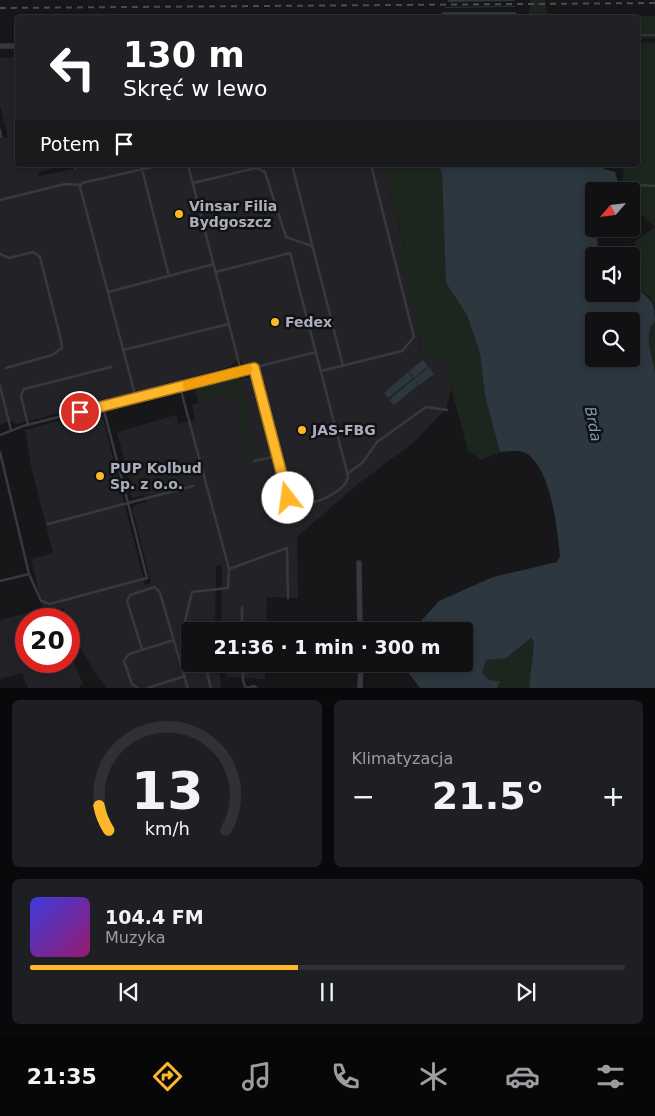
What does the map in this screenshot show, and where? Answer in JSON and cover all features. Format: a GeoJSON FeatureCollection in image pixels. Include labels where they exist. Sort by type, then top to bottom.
{"type":"FeatureCollection","features":[{"type":"Feature","properties":{"kind":"street"},"geometry":{"type":"LineString","coordinates":[[0,46],[15,46]]}},
{"type":"Feature","properties":{"kind":"street"},"geometry":{"type":"LineString","coordinates":[[359,563],[360,622]]}},
{"type":"Feature","properties":{"kind":"street"},"geometry":{"type":"LineString","coordinates":[[360,688],[361,672]]}},
{"type":"Feature","properties":{"kind":"lane"},"geometry":{"type":"LineString","coordinates":[[0,130],[2,137]]}},
{"type":"Feature","properties":{"kind":"lane"},"geometry":{"type":"LineString","coordinates":[[0,200],[65,184],[80,185],[152,167]]}},
{"type":"Feature","properties":{"kind":"lane"},"geometry":{"type":"LineString","coordinates":[[188,167],[241,371]]}},
{"type":"Feature","properties":{"kind":"lane"},"geometry":{"type":"LineString","coordinates":[[292,167],[343,366]]}},
{"type":"Feature","properties":{"kind":"lane"},"geometry":{"type":"LineString","coordinates":[[321,371],[402,351],[414,337],[372,167]]}},
{"type":"Feature","properties":{"kind":"lane"},"geometry":{"type":"LineString","coordinates":[[192,183],[256,168],[265,172],[286,237],[312,246]]}},
{"type":"Feature","properties":{"kind":"lane"},"geometry":{"type":"LineString","coordinates":[[142,169],[169,276]]}},
{"type":"Feature","properties":{"kind":"lane"},"geometry":{"type":"LineString","coordinates":[[80,185],[136,398]]}},
{"type":"Feature","properties":{"kind":"lane"},"geometry":{"type":"LineString","coordinates":[[640,185],[655,186]]}},
{"type":"Feature","properties":{"kind":"lane"},"geometry":{"type":"LineString","coordinates":[[0,254],[10,258],[33,252],[40,257],[62,340],[62,348],[52,355],[6,368]]}},
{"type":"Feature","properties":{"kind":"lane"},"geometry":{"type":"LineString","coordinates":[[216,272],[290,253],[347,474],[348,480],[345,486],[332,496],[292,505],[288,498],[254,368]]}},
{"type":"Feature","properties":{"kind":"lane"},"geometry":{"type":"LineString","coordinates":[[108,292],[214,264]]}},
{"type":"Feature","properties":{"kind":"lane"},"geometry":{"type":"LineString","coordinates":[[123,350],[229,324]]}},
{"type":"Feature","properties":{"kind":"lane"},"geometry":{"type":"LineString","coordinates":[[0,435],[28,425],[316,352]]}},
{"type":"Feature","properties":{"kind":"lane"},"geometry":{"type":"LineString","coordinates":[[28,425],[21,396],[24,389],[111,367]]}},
{"type":"Feature","properties":{"kind":"lane"},"geometry":{"type":"LineString","coordinates":[[0,386],[11,430]]}},
{"type":"Feature","properties":{"kind":"lane"},"geometry":{"type":"LineString","coordinates":[[180,387],[229,569],[228,588],[192,592],[185,622]]}},
{"type":"Feature","properties":{"kind":"lane"},"geometry":{"type":"LineString","coordinates":[[0,452],[29,574],[41,601],[50,604],[147,578],[103,407]]}},
{"type":"Feature","properties":{"kind":"lane"},"geometry":{"type":"LineString","coordinates":[[347,474],[363,462],[377,442],[426,407],[447,410]]}},
{"type":"Feature","properties":{"kind":"lane"},"geometry":{"type":"LineString","coordinates":[[254,461],[277,456]]}},
{"type":"Feature","properties":{"kind":"lane"},"geometry":{"type":"LineString","coordinates":[[48,524],[193,486]]}},
{"type":"Feature","properties":{"kind":"lane"},"geometry":{"type":"LineString","coordinates":[[229,569],[288,548],[288,598]]}},
{"type":"Feature","properties":{"kind":"lane"},"geometry":{"type":"LineString","coordinates":[[0,581],[29,574]]}},
{"type":"Feature","properties":{"kind":"lane"},"geometry":{"type":"LineString","coordinates":[[142,650],[127,601],[130,595],[155,587],[160,593],[188,688]]}},
{"type":"Feature","properties":{"kind":"lane"},"geometry":{"type":"LineString","coordinates":[[242,607],[242,622]]}},
{"type":"Feature","properties":{"kind":"lane"},"geometry":{"type":"LineString","coordinates":[[139,688],[132,684],[124,661],[129,654],[174,640]]}},
{"type":"Feature","properties":{"kind":"lane"},"geometry":{"type":"LineString","coordinates":[[208,672],[211,688]]}},
{"type":"Feature","properties":{"kind":"lane"},"geometry":{"type":"LineString","coordinates":[[243,672],[245,688],[254,686],[257,688]]}},
{"type":"Feature","properties":{"kind":"lane"},"geometry":{"type":"LineString","coordinates":[[145,688],[185,676]]}},
{"type":"Feature","properties":{"kind":"shaded area"},"geometry":{"type":"Polygon","coordinates":[[[531,0],[545,0],[547,15],[528,15],[531,0]]]}},
{"type":"Feature","properties":{"kind":"shaded area"},"geometry":{"type":"Polygon","coordinates":[[[640,16],[655,16],[655,38],[640,38],[640,16]]]}},
{"type":"Feature","properties":{"kind":"shaded area"},"geometry":{"type":"Polygon","coordinates":[[[655,42],[655,227],[640,213],[640,182],[621,182],[624,169],[618,167],[640,167],[640,43],[655,42]]]}},
{"type":"Feature","properties":{"kind":"shaded area"},"geometry":{"type":"Polygon","coordinates":[[[15,57],[15,167],[59,167],[38,172],[39,176],[82,167],[384,167],[405,252],[400,254],[421,335],[419,350],[411,360],[442,355],[451,389],[446,409],[414,442],[359,483],[297,537],[298,598],[267,597],[266,622],[221,622],[222,565],[216,566],[215,622],[181,622],[181,672],[220,672],[221,688],[107,688],[97,676],[80,647],[80,608],[43,608],[31,559],[53,553],[31,466],[25,430],[101,410],[145,585],[151,583],[132,508],[146,502],[144,495],[132,498],[131,486],[117,432],[176,415],[178,424],[195,420],[192,405],[199,403],[195,390],[250,377],[240,359],[229,367],[123,397],[16,424],[11,420],[0,425],[0,136],[8,138],[0,105],[0,58],[15,57]]]}},
{"type":"Feature","properties":{"kind":"shaded area"},"geometry":{"type":"Polygon","coordinates":[[[384,167],[440,167],[442,174],[446,283],[467,315],[480,353],[485,396],[500,452],[481,460],[468,450],[442,356],[410,361],[419,350],[421,339],[400,253],[405,251],[384,167]]]}},
{"type":"Feature","properties":{"kind":"shaded area"},"geometry":{"type":"Polygon","coordinates":[[[655,227],[655,307],[650,297],[640,291],[640,247],[635,247],[635,241],[655,227]]]}},
{"type":"Feature","properties":{"kind":"shaded area"},"geometry":{"type":"Polygon","coordinates":[[[655,321],[655,373],[649,346],[649,333],[655,321]]]}},
{"type":"Feature","properties":{"kind":"shaded area"},"geometry":{"type":"Polygon","coordinates":[[[245,375],[239,377],[247,407],[239,409],[235,394],[199,403],[196,386],[245,375]]]}},
{"type":"Feature","properties":{"kind":"shaded area"},"geometry":{"type":"Polygon","coordinates":[[[247,409],[257,447],[262,447],[257,449],[259,456],[257,454],[248,456],[236,412],[247,409]]]}},
{"type":"Feature","properties":{"kind":"shaded area"},"geometry":{"type":"Polygon","coordinates":[[[15,616],[15,673],[22,673],[0,679],[0,620],[15,616]]]}},
{"type":"Feature","properties":{"kind":"shaded area"},"geometry":{"type":"Polygon","coordinates":[[[531,638],[534,643],[529,688],[497,688],[500,681],[489,680],[482,673],[486,660],[506,658],[531,638]]]}},
{"type":"Feature","properties":{"kind":"shaded area"},"geometry":{"type":"Polygon","coordinates":[[[226,672],[265,672],[265,679],[226,677],[226,672]]]}},
{"type":"Feature","properties":{"kind":"shaded area"},"geometry":{"type":"Polygon","coordinates":[[[22,673],[78,673],[83,684],[79,688],[28,688],[22,673]]]}},
{"type":"Feature","properties":{"kind":"water"},"geometry":{"type":"Polygon","coordinates":[[[448,0],[514,0],[517,15],[441,15],[448,0]]]}},
{"type":"Feature","properties":{"kind":"water","name":"Brda"},"geometry":{"type":"Polygon","coordinates":[[[440,167],[604,167],[604,169],[615,172],[618,182],[585,182],[585,238],[597,238],[598,247],[585,247],[585,302],[640,302],[640,292],[652,302],[654,307],[655,321],[649,333],[649,346],[655,373],[655,688],[529,688],[534,643],[531,638],[506,658],[486,660],[482,673],[489,680],[500,681],[497,688],[420,688],[408,672],[473,672],[473,622],[421,622],[422,620],[439,601],[493,577],[557,562],[560,556],[552,503],[544,476],[530,456],[524,452],[500,452],[485,396],[480,353],[467,315],[446,283],[442,174],[440,167]]]}},
{"type":"Feature","properties":{"kind":"water"},"geometry":{"type":"Polygon","coordinates":[[[423,360],[428,366],[414,378],[409,371],[423,360]]]}},
{"type":"Feature","properties":{"kind":"water"},"geometry":{"type":"Polygon","coordinates":[[[429,367],[434,374],[419,385],[414,379],[429,367]]]}},
{"type":"Feature","properties":{"kind":"water"},"geometry":{"type":"Polygon","coordinates":[[[408,372],[413,378],[388,398],[384,393],[408,372]]]}},
{"type":"Feature","properties":{"kind":"water"},"geometry":{"type":"Polygon","coordinates":[[[414,379],[418,385],[394,405],[389,400],[414,379]]]}},
{"type":"Feature","properties":{"kind":"pier"},"geometry":{"type":"Polygon","coordinates":[[[516,1],[517,6],[443,7],[445,2],[516,1]]]}},
{"type":"Feature","properties":{"kind":"pier"},"geometry":{"type":"Polygon","coordinates":[[[517,7],[518,12],[440,12],[442,8],[517,7]]]}},
{"type":"Feature","properties":{"kind":"waterway"},"geometry":{"type":"LineString","coordinates":[[640,35],[655,35]]}},
{"type":"Feature","properties":{"kind":"railway"},"geometry":{"type":"LineString","coordinates":[[0,8],[655,3]]}},
{"type":"Feature","properties":{"kind":"slow traffic"},"geometry":{"type":"LineString","coordinates":[[187,385],[248,369]]}},
{"type":"Feature","properties":{"kind":"place","name":"Vinsar Filia Bydgoszcz"},"geometry":{"type":"Point","coordinates":[179,214]}},
{"type":"Feature","properties":{"kind":"place","name":"Fedex"},"geometry":{"type":"Point","coordinates":[275,322]}},
{"type":"Feature","properties":{"kind":"place","name":"JAS-FBG"},"geometry":{"type":"Point","coordinates":[302,430]}},
{"type":"Feature","properties":{"kind":"place","name":"PUP Kolbud Sp. z o.o."},"geometry":{"type":"Point","coordinates":[100,476]}},
{"type":"Feature","properties":{"kind":"route"},"geometry":{"type":"LineString","coordinates":[[80,412],[254,368],[288,498]]}}]}
